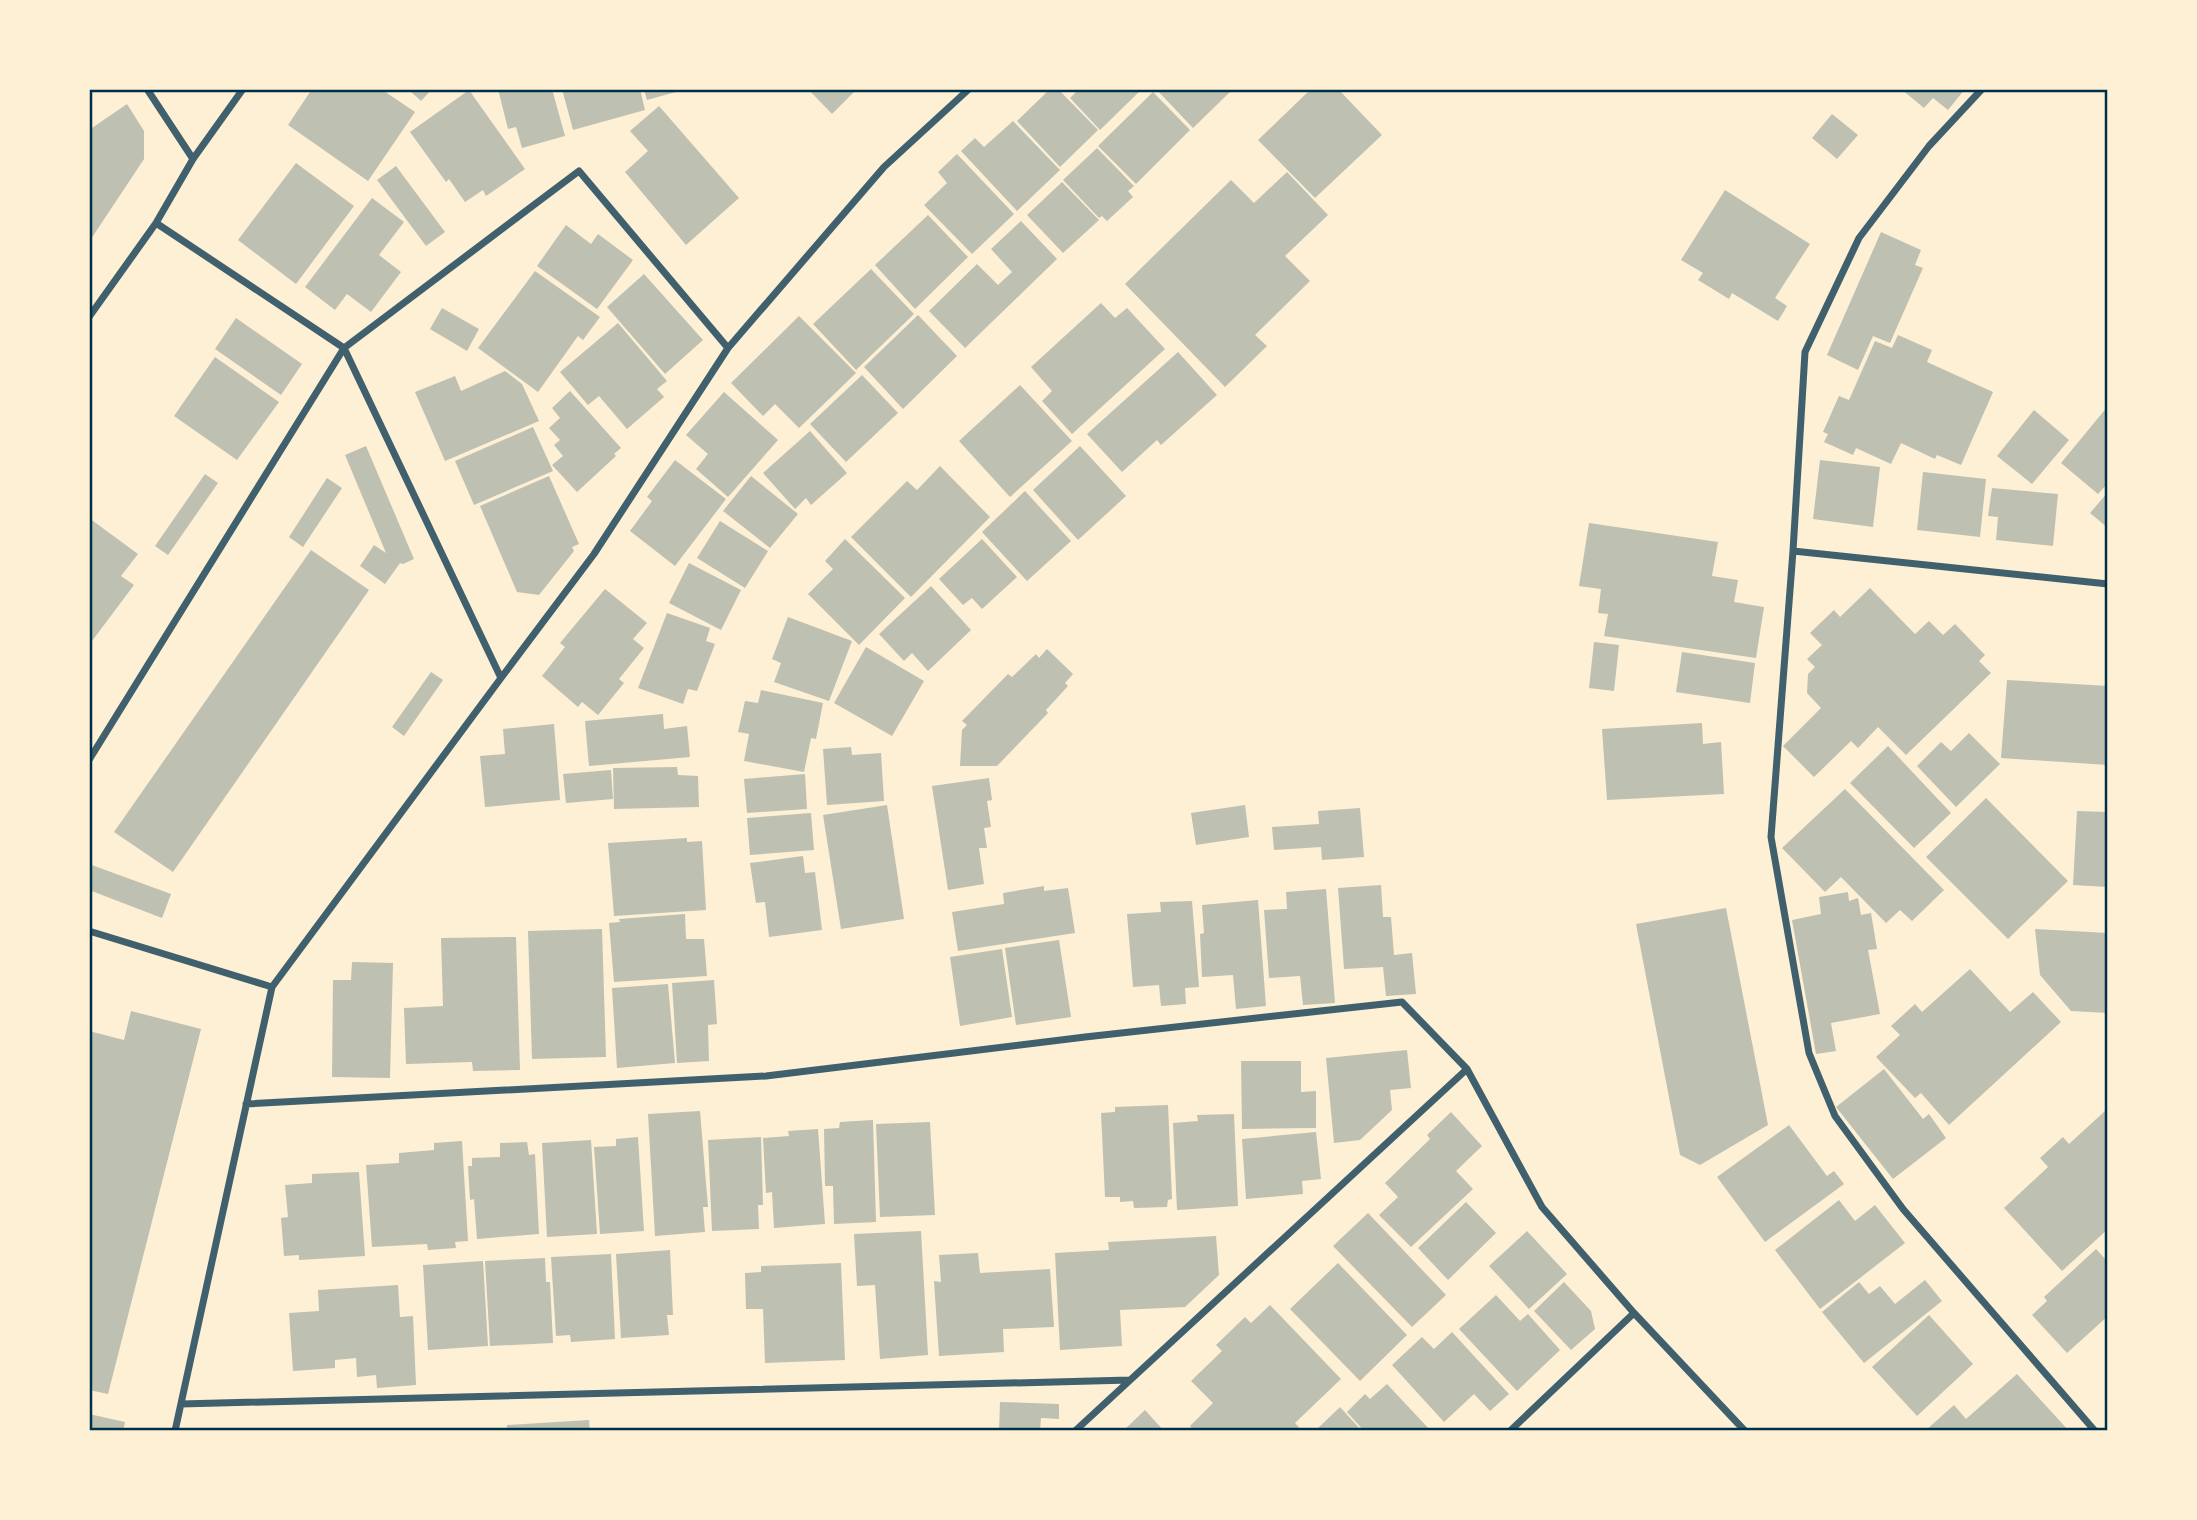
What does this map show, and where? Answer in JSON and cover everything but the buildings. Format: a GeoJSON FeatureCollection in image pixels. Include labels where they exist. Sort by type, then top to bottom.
{"type":"FeatureCollection","features":[{"type":"Feature","properties":{"kind":"street"},"geometry":{"type":"LineString","coordinates":[[147,89],[192,159]]}},
{"type":"Feature","properties":{"kind":"street"},"geometry":{"type":"LineString","coordinates":[[89,317],[156,223],[192,159],[243,89]]}},
{"type":"Feature","properties":{"kind":"street"},"geometry":{"type":"LineString","coordinates":[[175,1431],[272,987],[594,554],[728,348],[884,166],[969,89]]}},
{"type":"Feature","properties":{"kind":"street"},"geometry":{"type":"LineString","coordinates":[[1982,89],[1929,146],[1859,238],[1805,352],[1771,836],[1809,1054],[1835,1116],[1903,1209],[2095,1431]]}},
{"type":"Feature","properties":{"kind":"street"},"geometry":{"type":"LineString","coordinates":[[89,760],[344,348],[579,171],[728,348]]}},
{"type":"Feature","properties":{"kind":"street"},"geometry":{"type":"LineString","coordinates":[[156,223],[344,348],[501,678]]}},
{"type":"Feature","properties":{"kind":"street"},"geometry":{"type":"LineString","coordinates":[[1793,551],[2108,584]]}},
{"type":"Feature","properties":{"kind":"street"},"geometry":{"type":"LineString","coordinates":[[89,931],[272,987]]}},
{"type":"Feature","properties":{"kind":"street"},"geometry":{"type":"LineString","coordinates":[[246,1104],[766,1076],[1402,1002],[1467,1069],[1542,1207],[1634,1313],[1745,1431]]}},
{"type":"Feature","properties":{"kind":"street"},"geometry":{"type":"LineString","coordinates":[[1075,1431],[1467,1069]]}},
{"type":"Feature","properties":{"kind":"street"},"geometry":{"type":"LineString","coordinates":[[1510,1431],[1634,1313]]}},
{"type":"Feature","properties":{"kind":"street"},"geometry":{"type":"LineString","coordinates":[[181,1404],[1130,1380]]}}]}
